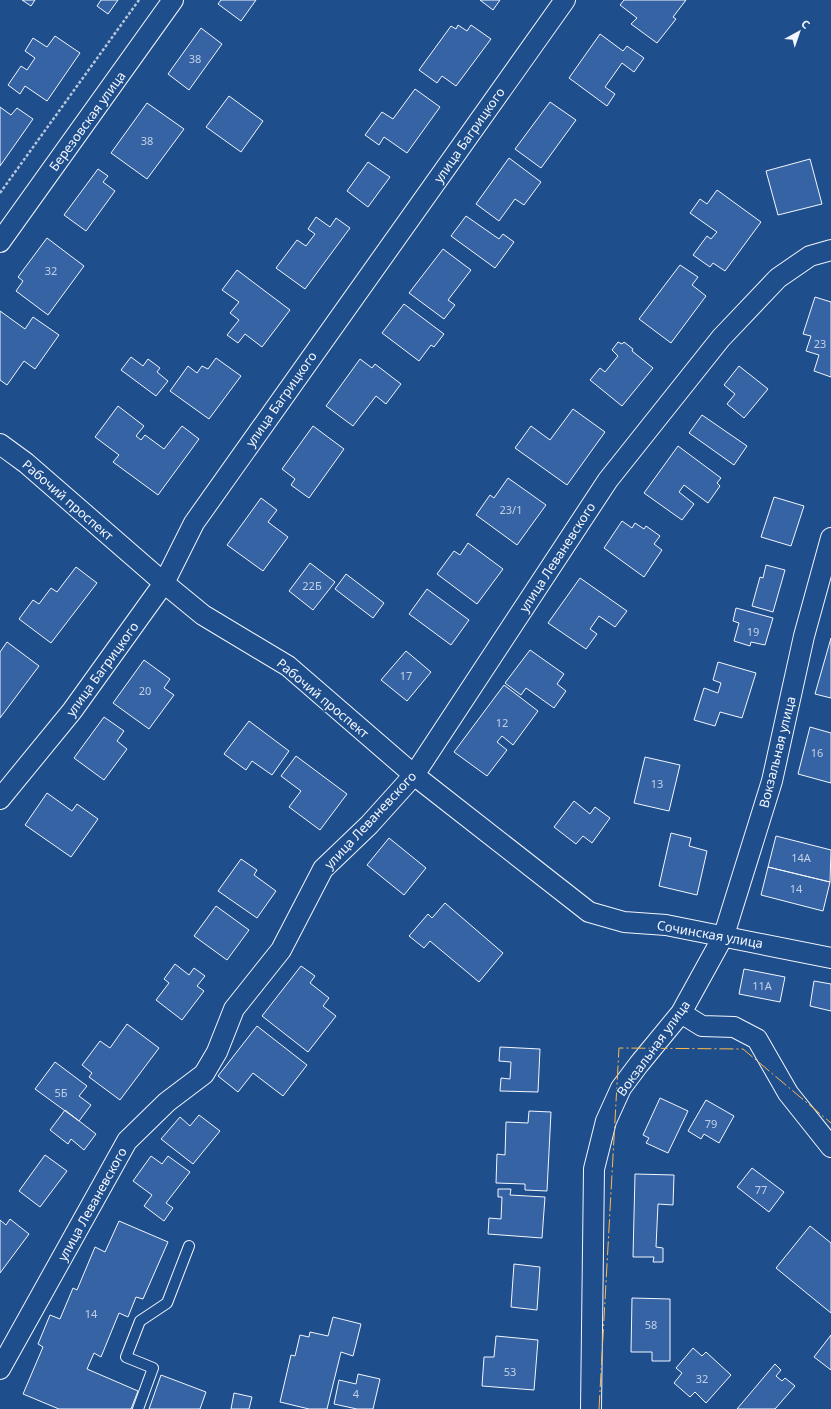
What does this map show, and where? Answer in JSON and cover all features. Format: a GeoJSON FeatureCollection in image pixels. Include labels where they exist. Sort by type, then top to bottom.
{"type":"FeatureCollection","features":[{"type":"Feature","properties":{"kind":"street","name":"Березовская улица"},"geometry":{"type":"LineString","coordinates":[[0,242],[173,0]]}},
{"type":"Feature","properties":{"kind":"street","name":"улица Багрицкого"},"geometry":{"type":"LineString","coordinates":[[0,799],[72,711],[164,584],[194,523],[565,0]]}},
{"type":"Feature","properties":{"kind":"street","name":"улица Леваневского"},"geometry":{"type":"LineString","coordinates":[[0,1369],[127,1141],[167,1102],[204,1074],[217,1052],[234,1009],[281,950],[323,869],[369,825],[414,775],[613,474],[721,338],[778,278],[810,256],[831,250]]}},
{"type":"Feature","properties":{"kind":"street","name":"Рабочий проспект"},"geometry":{"type":"LineString","coordinates":[[0,444],[26,463],[164,584],[203,615],[288,666],[414,775],[589,912]]}},
{"type":"Feature","properties":{"kind":"street","name":"Вокзальная улица"},"geometry":{"type":"LineString","coordinates":[[591,1409],[594,1170],[606,1121],[621,1088],[681,1013],[724,935],[772,781],[804,636],[831,538]]}},
{"type":"Feature","properties":{"kind":"street","name":"Сочинская улица"},"geometry":{"type":"LineString","coordinates":[[589,912],[624,922],[666,925],[724,935],[831,958]]}},
{"type":"Feature","properties":{"kind":"street"},"geometry":{"type":"LineString","coordinates":[[681,1013],[702,1026],[734,1027],[757,1039],[788,1093],[831,1148]]}},
{"type":"Feature","properties":{"kind":"lane"},"geometry":{"type":"LineString","coordinates":[[138,1409],[153,1368],[126,1357],[140,1321],[167,1302],[189,1246]]}},
{"type":"Feature","properties":{"kind":"path"},"geometry":{"type":"LineString","coordinates":[[0,193],[139,0]]}},
{"type":"Feature","properties":{"kind":"building"},"geometry":{"type":"Polygon","coordinates":[[[22,0],[35,0],[31,6],[22,0]]]}},
{"type":"Feature","properties":{"kind":"building"},"geometry":{"type":"Polygon","coordinates":[[[101,0],[118,0],[108,14],[97,6],[101,0]]]}},
{"type":"Feature","properties":{"kind":"building"},"geometry":{"type":"Polygon","coordinates":[[[221,0],[256,0],[241,21],[218,4],[221,0]]]}},
{"type":"Feature","properties":{"kind":"building"},"geometry":{"type":"Polygon","coordinates":[[[480,0],[500,0],[493,10],[480,0]]]}},
{"type":"Feature","properties":{"kind":"building"},"geometry":{"type":"Polygon","coordinates":[[[624,0],[686,0],[673,17],[676,19],[657,43],[631,24],[637,18],[620,5],[624,0]]]}},
{"type":"Feature","properties":{"kind":"building"},"geometry":{"type":"Polygon","coordinates":[[[458,25],[467,31],[471,25],[491,39],[456,86],[442,76],[437,83],[419,70],[451,26],[456,29],[458,25]]]}},
{"type":"Feature","properties":{"kind":"building"},"geometry":{"type":"Polygon","coordinates":[[[201,28],[222,44],[189,90],[168,74],[201,28]]]}},
{"type":"Feature","properties":{"kind":"building"},"geometry":{"type":"Polygon","coordinates":[[[600,34],[623,51],[627,46],[644,58],[634,72],[622,63],[605,87],[615,94],[607,106],[569,78],[600,34]]]}},
{"type":"Feature","properties":{"kind":"building"},"geometry":{"type":"Polygon","coordinates":[[[55,36],[80,53],[47,101],[25,86],[20,94],[8,85],[21,66],[27,70],[35,58],[25,51],[33,38],[47,47],[55,36]]]}},
{"type":"Feature","properties":{"kind":"building"},"geometry":{"type":"Polygon","coordinates":[[[415,89],[440,107],[407,153],[384,137],[379,145],[365,135],[382,112],[393,119],[415,89]]]}},
{"type":"Feature","properties":{"kind":"building"},"geometry":{"type":"Polygon","coordinates":[[[229,96],[263,121],[241,152],[206,127],[229,96]]]}},
{"type":"Feature","properties":{"kind":"building"},"geometry":{"type":"Polygon","coordinates":[[[550,102],[576,120],[541,168],[515,149],[550,102]]]}},
{"type":"Feature","properties":{"kind":"building"},"geometry":{"type":"Polygon","coordinates":[[[147,103],[184,129],[147,179],[111,153],[147,103]]]}},
{"type":"Feature","properties":{"kind":"building"},"geometry":{"type":"Polygon","coordinates":[[[0,107],[11,115],[17,108],[33,119],[0,166],[0,107]]]}},
{"type":"Feature","properties":{"kind":"building"},"geometry":{"type":"Polygon","coordinates":[[[509,158],[541,182],[524,205],[515,199],[499,221],[476,204],[509,158]]]}},
{"type":"Feature","properties":{"kind":"building"},"geometry":{"type":"Polygon","coordinates":[[[810,159],[822,204],[778,215],[766,171],[810,159]]]}},
{"type":"Feature","properties":{"kind":"building"},"geometry":{"type":"Polygon","coordinates":[[[368,162],[390,177],[368,207],[347,191],[368,162]]]}},
{"type":"Feature","properties":{"kind":"building"},"geometry":{"type":"Polygon","coordinates":[[[98,169],[108,176],[103,182],[115,191],[86,231],[64,215],[98,169]]]}},
{"type":"Feature","properties":{"kind":"building"},"geometry":{"type":"Polygon","coordinates":[[[717,190],[761,222],[725,271],[713,263],[710,267],[693,255],[707,236],[711,239],[717,232],[690,213],[700,199],[707,204],[717,190]]]}},
{"type":"Feature","properties":{"kind":"building"},"geometry":{"type":"Polygon","coordinates":[[[466,216],[499,239],[503,234],[514,242],[495,268],[451,236],[466,216]]]}},
{"type":"Feature","properties":{"kind":"building"},"geometry":{"type":"Polygon","coordinates":[[[316,217],[330,227],[336,218],[350,228],[305,289],[276,268],[297,240],[306,246],[315,234],[308,229],[316,217]]]}},
{"type":"Feature","properties":{"kind":"building"},"geometry":{"type":"Polygon","coordinates":[[[47,238],[84,266],[48,315],[16,291],[23,281],[18,277],[47,238]]]}},
{"type":"Feature","properties":{"kind":"building"},"geometry":{"type":"Polygon","coordinates":[[[443,249],[471,270],[448,300],[455,305],[444,319],[409,293],[443,249]]]}},
{"type":"Feature","properties":{"kind":"building"},"geometry":{"type":"Polygon","coordinates":[[[680,265],[698,277],[692,285],[706,296],[671,343],[639,319],[680,265]]]}},
{"type":"Feature","properties":{"kind":"building"},"geometry":{"type":"Polygon","coordinates":[[[237,270],[290,310],[262,347],[245,334],[238,343],[227,335],[239,320],[230,313],[239,302],[222,290],[237,270]]]}},
{"type":"Feature","properties":{"kind":"building"},"geometry":{"type":"Polygon","coordinates":[[[815,297],[831,302],[831,377],[814,371],[819,355],[806,351],[811,336],[803,334],[815,297]]]}},
{"type":"Feature","properties":{"kind":"building"},"geometry":{"type":"Polygon","coordinates":[[[404,304],[444,334],[434,347],[431,345],[419,361],[382,333],[404,304]]]}},
{"type":"Feature","properties":{"kind":"building"},"geometry":{"type":"Polygon","coordinates":[[[0,311],[25,329],[33,317],[59,335],[35,369],[24,361],[7,385],[0,380],[0,311]]]}},
{"type":"Feature","properties":{"kind":"building"},"geometry":{"type":"Polygon","coordinates":[[[618,342],[622,344],[624,342],[633,349],[632,351],[653,368],[622,406],[590,380],[600,368],[605,372],[618,356],[612,350],[618,342]]]}},
{"type":"Feature","properties":{"kind":"building"},"geometry":{"type":"Polygon","coordinates":[[[131,357],[143,366],[148,359],[160,368],[157,372],[168,381],[156,396],[121,370],[131,357]]]}},
{"type":"Feature","properties":{"kind":"building"},"geometry":{"type":"Polygon","coordinates":[[[216,358],[241,376],[209,419],[170,391],[188,366],[197,373],[202,366],[208,369],[216,358]]]}},
{"type":"Feature","properties":{"kind":"building"},"geometry":{"type":"Polygon","coordinates":[[[360,359],[372,368],[375,364],[401,384],[386,404],[376,396],[353,426],[326,406],[360,359]]]}},
{"type":"Feature","properties":{"kind":"building"},"geometry":{"type":"Polygon","coordinates":[[[739,366],[768,389],[744,418],[727,404],[735,394],[724,385],[739,366]]]}},
{"type":"Feature","properties":{"kind":"building"},"geometry":{"type":"Polygon","coordinates":[[[118,406],[144,426],[136,436],[141,440],[145,435],[164,449],[182,426],[199,439],[158,495],[113,462],[119,455],[95,437],[118,406]]]}},
{"type":"Feature","properties":{"kind":"building"},"geometry":{"type":"Polygon","coordinates":[[[573,409],[605,432],[567,485],[515,448],[531,426],[550,440],[573,409]]]}},
{"type":"Feature","properties":{"kind":"building"},"geometry":{"type":"Polygon","coordinates":[[[702,415],[747,446],[734,465],[689,433],[702,415]]]}},
{"type":"Feature","properties":{"kind":"building"},"geometry":{"type":"Polygon","coordinates":[[[313,426],[344,449],[309,498],[291,485],[295,479],[282,469],[313,426]]]}},
{"type":"Feature","properties":{"kind":"building"},"geometry":{"type":"Polygon","coordinates":[[[678,446],[721,478],[717,483],[720,486],[708,503],[684,485],[679,492],[694,504],[682,520],[644,493],[678,446]]]}},
{"type":"Feature","properties":{"kind":"building"},"geometry":{"type":"Polygon","coordinates":[[[508,478],[546,505],[517,545],[476,515],[490,495],[494,498],[508,478]]]}},
{"type":"Feature","properties":{"kind":"building"},"geometry":{"type":"Polygon","coordinates":[[[774,497],[804,506],[791,546],[761,537],[774,497]]]}},
{"type":"Feature","properties":{"kind":"building"},"geometry":{"type":"Polygon","coordinates":[[[261,498],[277,510],[268,522],[288,537],[263,571],[227,545],[261,498]]]}},
{"type":"Feature","properties":{"kind":"building"},"geometry":{"type":"Polygon","coordinates":[[[622,521],[632,528],[635,523],[644,529],[646,526],[660,536],[654,544],[662,550],[644,577],[604,548],[622,521]]]}},
{"type":"Feature","properties":{"kind":"building"},"geometry":{"type":"Polygon","coordinates":[[[468,543],[503,569],[477,604],[437,574],[454,551],[460,555],[468,543]]]}},
{"type":"Feature","properties":{"kind":"building"},"geometry":{"type":"Polygon","coordinates":[[[310,563],[335,582],[313,610],[289,591],[310,563]]]}},
{"type":"Feature","properties":{"kind":"building"},"geometry":{"type":"Polygon","coordinates":[[[766,565],[785,570],[773,612],[752,606],[760,577],[763,578],[766,565]]]}},
{"type":"Feature","properties":{"kind":"building"},"geometry":{"type":"Polygon","coordinates":[[[76,567],[97,583],[51,643],[19,619],[33,600],[39,604],[51,588],[57,592],[76,567]]]}},
{"type":"Feature","properties":{"kind":"building"},"geometry":{"type":"Polygon","coordinates":[[[346,574],[384,603],[373,618],[335,589],[346,574]]]}},
{"type":"Feature","properties":{"kind":"building"},"geometry":{"type":"Polygon","coordinates":[[[580,578],[627,611],[615,627],[599,616],[590,629],[597,634],[586,649],[548,623],[580,578]]]}},
{"type":"Feature","properties":{"kind":"building"},"geometry":{"type":"Polygon","coordinates":[[[427,589],[469,620],[451,645],[409,614],[427,589]]]}},
{"type":"Feature","properties":{"kind":"building"},"geometry":{"type":"Polygon","coordinates":[[[736,608],[773,618],[765,645],[751,642],[750,646],[734,641],[739,623],[733,621],[736,608]]]}},
{"type":"Feature","properties":{"kind":"building"},"geometry":{"type":"Polygon","coordinates":[[[831,638],[831,698],[815,694],[831,638]]]}},
{"type":"Feature","properties":{"kind":"building"},"geometry":{"type":"Polygon","coordinates":[[[7,642],[39,666],[0,718],[0,652],[7,642]]]}},
{"type":"Feature","properties":{"kind":"building"},"geometry":{"type":"Polygon","coordinates":[[[530,650],[564,674],[557,684],[566,691],[554,708],[526,688],[521,695],[505,683],[530,650]]]}},
{"type":"Feature","properties":{"kind":"building"},"geometry":{"type":"Polygon","coordinates":[[[406,651],[431,672],[407,701],[381,680],[406,651]]]}},
{"type":"Feature","properties":{"kind":"building"},"geometry":{"type":"Polygon","coordinates":[[[144,660],[170,679],[164,688],[174,695],[149,729],[113,703],[144,660]]]}},
{"type":"Feature","properties":{"kind":"building"},"geometry":{"type":"Polygon","coordinates":[[[718,662],[756,673],[742,718],[720,712],[715,726],[694,720],[704,688],[718,693],[721,683],[713,680],[718,662]]]}},
{"type":"Feature","properties":{"kind":"building"},"geometry":{"type":"Polygon","coordinates":[[[504,685],[538,711],[513,745],[502,736],[497,742],[507,750],[487,776],[454,752],[504,685]]]}},
{"type":"Feature","properties":{"kind":"building"},"geometry":{"type":"Polygon","coordinates":[[[104,717],[124,731],[117,741],[127,749],[104,780],[74,758],[104,717]]]}},
{"type":"Feature","properties":{"kind":"building"},"geometry":{"type":"Polygon","coordinates":[[[249,721],[289,751],[272,775],[252,761],[246,770],[224,754],[249,721]]]}},
{"type":"Feature","properties":{"kind":"building"},"geometry":{"type":"Polygon","coordinates":[[[810,727],[831,733],[831,783],[798,774],[810,727]]]}},
{"type":"Feature","properties":{"kind":"building"},"geometry":{"type":"Polygon","coordinates":[[[296,756],[347,794],[320,830],[289,807],[301,791],[281,776],[296,756]]]}},
{"type":"Feature","properties":{"kind":"building"},"geometry":{"type":"Polygon","coordinates":[[[645,757],[680,765],[669,811],[634,803],[645,757]]]}},
{"type":"Feature","properties":{"kind":"building"},"geometry":{"type":"Polygon","coordinates":[[[47,793],[72,811],[77,804],[98,819],[71,857],[25,825],[47,793]]]}},
{"type":"Feature","properties":{"kind":"building"},"geometry":{"type":"Polygon","coordinates":[[[574,801],[590,814],[595,807],[610,818],[592,843],[583,836],[576,844],[554,827],[574,801]]]}},
{"type":"Feature","properties":{"kind":"building"},"geometry":{"type":"Polygon","coordinates":[[[671,833],[691,838],[689,846],[707,851],[697,895],[659,886],[671,833]]]}},
{"type":"Feature","properties":{"kind":"building"},"geometry":{"type":"Polygon","coordinates":[[[776,836],[831,850],[830,882],[768,867],[776,836]]]}},
{"type":"Feature","properties":{"kind":"building"},"geometry":{"type":"Polygon","coordinates":[[[389,838],[426,868],[404,895],[367,865],[389,838]]]}},
{"type":"Feature","properties":{"kind":"building"},"geometry":{"type":"Polygon","coordinates":[[[241,859],[257,870],[254,875],[276,891],[257,918],[218,891],[241,859]]]}},
{"type":"Feature","properties":{"kind":"building"},"geometry":{"type":"Polygon","coordinates":[[[768,867],[830,882],[823,911],[761,895],[768,867]]]}},
{"type":"Feature","properties":{"kind":"building"},"geometry":{"type":"Polygon","coordinates":[[[445,903],[503,953],[479,982],[430,941],[424,948],[409,936],[428,914],[432,918],[445,903]]]}},
{"type":"Feature","properties":{"kind":"building"},"geometry":{"type":"Polygon","coordinates":[[[216,906],[249,930],[227,960],[194,936],[216,906]]]}},
{"type":"Feature","properties":{"kind":"building"},"geometry":{"type":"Polygon","coordinates":[[[175,964],[189,975],[194,968],[205,976],[197,986],[204,991],[182,1020],[156,1000],[169,983],[164,979],[175,964]]]}},
{"type":"Feature","properties":{"kind":"building"},"geometry":{"type":"Polygon","coordinates":[[[301,966],[315,976],[310,983],[329,998],[323,1006],[336,1016],[308,1052],[262,1016],[301,966]]]}},
{"type":"Feature","properties":{"kind":"building"},"geometry":{"type":"Polygon","coordinates":[[[744,969],[785,977],[780,1002],[739,994],[744,969]]]}},
{"type":"Feature","properties":{"kind":"building"},"geometry":{"type":"Polygon","coordinates":[[[814,981],[831,984],[831,1011],[810,1006],[814,981]]]}},
{"type":"Feature","properties":{"kind":"building"},"geometry":{"type":"Polygon","coordinates":[[[127,1024],[159,1048],[120,1100],[89,1077],[92,1073],[82,1065],[100,1041],[110,1048],[127,1024]]]}},
{"type":"Feature","properties":{"kind":"building"},"geometry":{"type":"Polygon","coordinates":[[[257,1026],[307,1065],[283,1096],[253,1073],[238,1092],[218,1076],[257,1026]]]}},
{"type":"Feature","properties":{"kind":"building"},"geometry":{"type":"Polygon","coordinates":[[[500,1047],[540,1049],[538,1092],[500,1091],[501,1078],[510,1079],[511,1062],[499,1061],[500,1047]]]}},
{"type":"Feature","properties":{"kind":"building"},"geometry":{"type":"Polygon","coordinates":[[[55,1062],[87,1086],[79,1096],[91,1105],[79,1121],[35,1089],[55,1062]]]}},
{"type":"Feature","properties":{"kind":"building"},"geometry":{"type":"Polygon","coordinates":[[[660,1098],[688,1111],[668,1153],[646,1143],[649,1138],[643,1135],[660,1098]]]}},
{"type":"Feature","properties":{"kind":"building"},"geometry":{"type":"Polygon","coordinates":[[[706,1100],[734,1116],[719,1143],[704,1134],[701,1139],[688,1131],[706,1100]]]}},
{"type":"Feature","properties":{"kind":"building"},"geometry":{"type":"Polygon","coordinates":[[[65,1110],[96,1134],[84,1150],[71,1139],[68,1144],[50,1130],[65,1110]]]}},
{"type":"Feature","properties":{"kind":"building"},"geometry":{"type":"Polygon","coordinates":[[[529,1111],[551,1112],[547,1191],[525,1190],[525,1184],[496,1183],[497,1154],[505,1155],[506,1122],[528,1123],[529,1111]]]}},
{"type":"Feature","properties":{"kind":"building"},"geometry":{"type":"Polygon","coordinates":[[[199,1115],[220,1131],[193,1164],[161,1139],[180,1117],[190,1126],[199,1115]]]}},
{"type":"Feature","properties":{"kind":"building"},"geometry":{"type":"Polygon","coordinates":[[[45,1155],[67,1171],[40,1207],[19,1191],[45,1155]]]}},
{"type":"Feature","properties":{"kind":"building"},"geometry":{"type":"Polygon","coordinates":[[[151,1156],[162,1164],[168,1156],[190,1172],[166,1203],[173,1208],[164,1221],[144,1206],[152,1195],[133,1181],[151,1156]]]}},
{"type":"Feature","properties":{"kind":"building"},"geometry":{"type":"Polygon","coordinates":[[[752,1168],[784,1192],[769,1212],[737,1187],[752,1168]]]}},
{"type":"Feature","properties":{"kind":"building"},"geometry":{"type":"Polygon","coordinates":[[[635,1174],[674,1175],[673,1205],[658,1204],[656,1247],[663,1248],[663,1262],[653,1262],[654,1257],[633,1257],[635,1174]]]}},
{"type":"Feature","properties":{"kind":"building"},"geometry":{"type":"Polygon","coordinates":[[[498,1189],[511,1189],[510,1195],[545,1197],[542,1238],[488,1234],[489,1218],[501,1219],[502,1197],[498,1197],[498,1189]]]}},
{"type":"Feature","properties":{"kind":"building"},"geometry":{"type":"Polygon","coordinates":[[[10,1219],[29,1234],[0,1273],[0,1220],[6,1225],[10,1219]]]}},
{"type":"Feature","properties":{"kind":"building"},"geometry":{"type":"Polygon","coordinates":[[[119,1221],[168,1242],[143,1299],[136,1297],[128,1317],[119,1313],[101,1357],[94,1353],[87,1369],[138,1391],[131,1409],[59,1409],[23,1394],[43,1347],[38,1344],[50,1315],[60,1319],[73,1288],[77,1290],[95,1247],[105,1252],[119,1221]]]}},
{"type":"Feature","properties":{"kind":"building"},"geometry":{"type":"Polygon","coordinates":[[[810,1226],[831,1243],[831,1313],[776,1268],[810,1226]]]}},
{"type":"Feature","properties":{"kind":"building"},"geometry":{"type":"Polygon","coordinates":[[[514,1264],[540,1267],[537,1310],[511,1307],[514,1264]]]}},
{"type":"Feature","properties":{"kind":"building"},"geometry":{"type":"Polygon","coordinates":[[[632,1298],[670,1299],[670,1361],[652,1361],[652,1352],[631,1352],[632,1298]]]}},
{"type":"Feature","properties":{"kind":"building"},"geometry":{"type":"Polygon","coordinates":[[[333,1317],[361,1324],[353,1356],[341,1352],[327,1409],[309,1409],[280,1402],[291,1355],[295,1356],[300,1335],[309,1337],[310,1332],[328,1336],[333,1317]]]}},
{"type":"Feature","properties":{"kind":"building"},"geometry":{"type":"Polygon","coordinates":[[[831,1335],[831,1370],[814,1357],[831,1335]]]}},
{"type":"Feature","properties":{"kind":"building"},"geometry":{"type":"Polygon","coordinates":[[[496,1336],[538,1340],[534,1390],[482,1386],[484,1357],[494,1357],[496,1336]]]}},
{"type":"Feature","properties":{"kind":"building"},"geometry":{"type":"Polygon","coordinates":[[[693,1348],[702,1356],[706,1352],[731,1375],[706,1403],[695,1392],[690,1397],[674,1383],[682,1373],[676,1368],[693,1348]]]}},
{"type":"Feature","properties":{"kind":"building"},"geometry":{"type":"Polygon","coordinates":[[[775,1364],[781,1370],[776,1376],[782,1381],[785,1378],[795,1386],[775,1409],[737,1409],[775,1364]]]}},
{"type":"Feature","properties":{"kind":"building"},"geometry":{"type":"Polygon","coordinates":[[[358,1374],[380,1379],[373,1409],[357,1409],[334,1404],[339,1380],[356,1384],[358,1374]]]}},
{"type":"Feature","properties":{"kind":"building"},"geometry":{"type":"Polygon","coordinates":[[[161,1375],[206,1392],[200,1409],[149,1409],[161,1375]]]}},
{"type":"Feature","properties":{"kind":"building"},"geometry":{"type":"Polygon","coordinates":[[[234,1393],[252,1397],[249,1409],[231,1409],[234,1393]]]}},
{"type":"Feature","properties":{"kind":"power"},"geometry":{"type":"LineString","coordinates":[[599,1409],[619,1048],[743,1049],[831,1123]]}}]}
